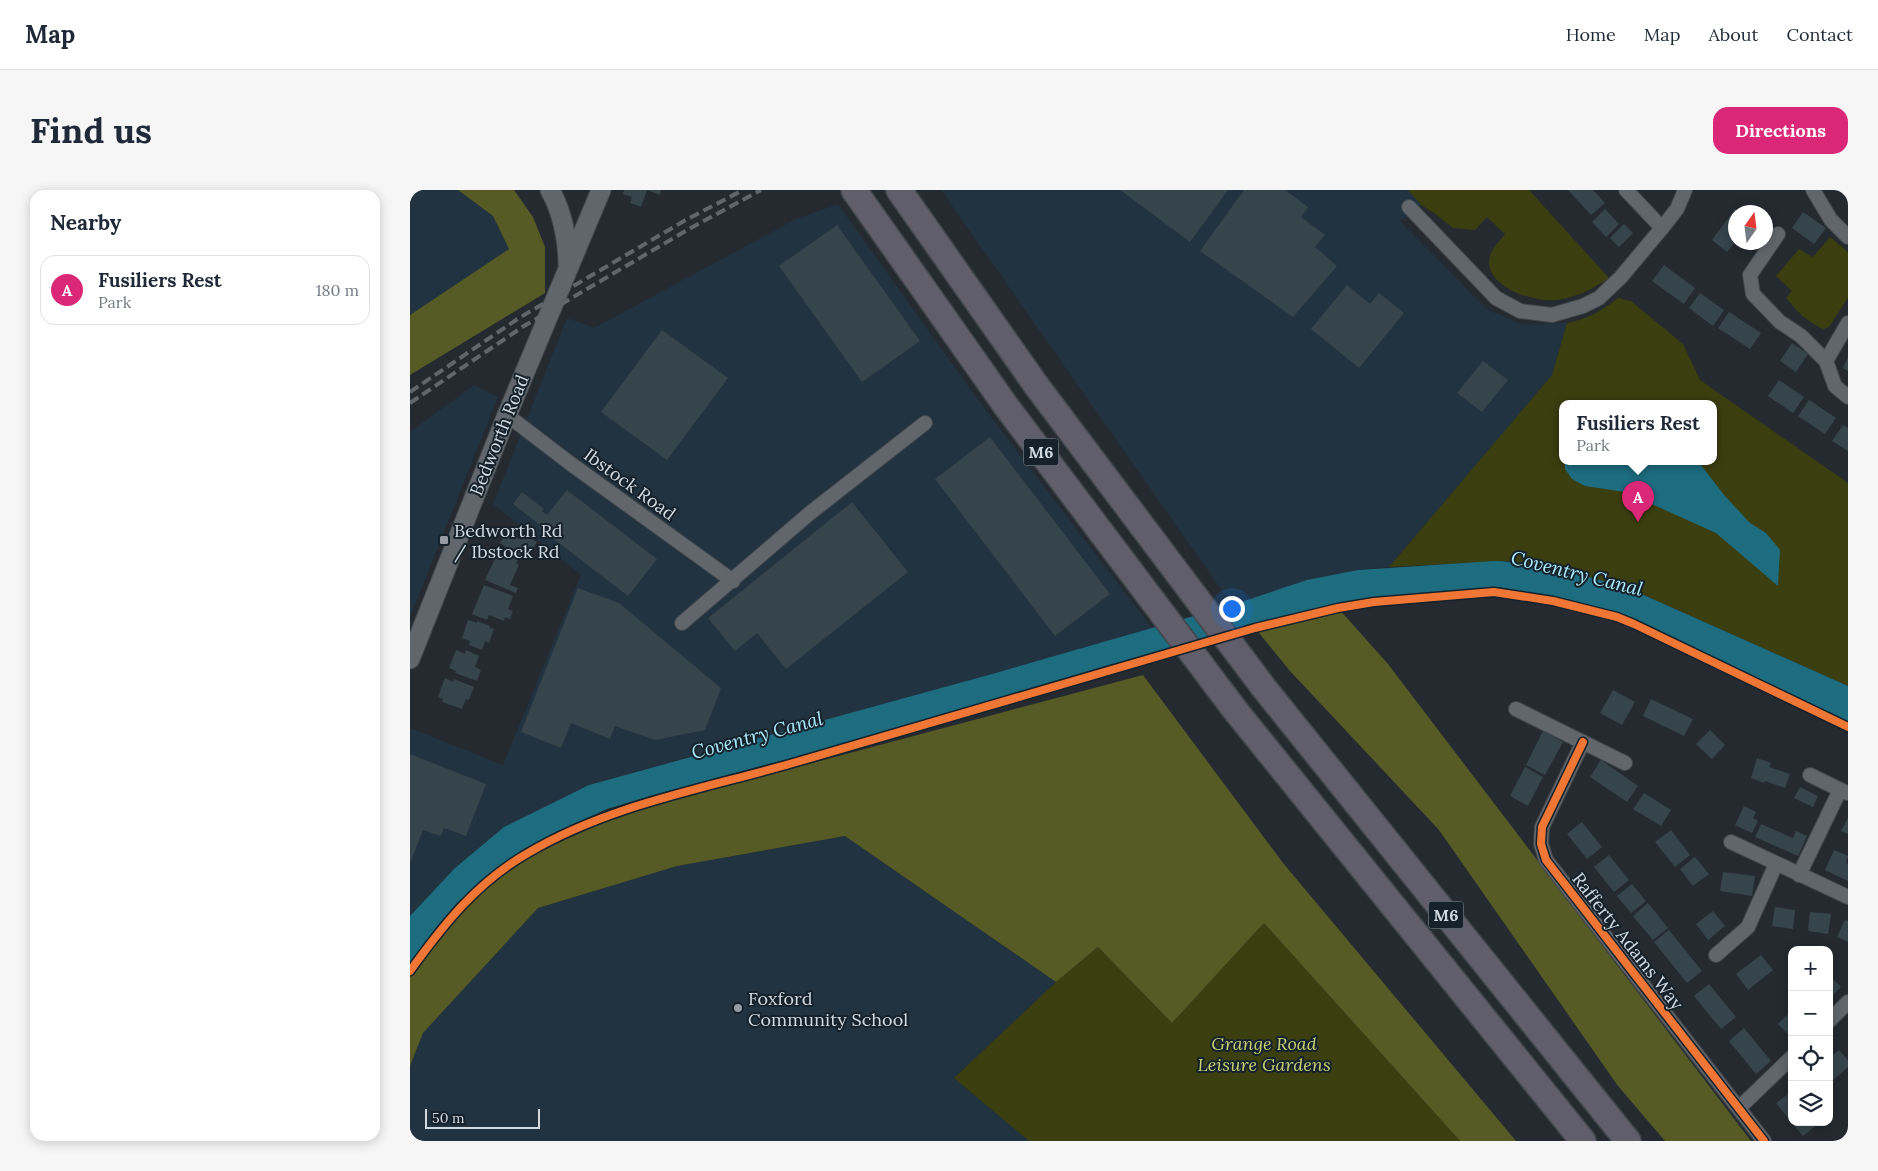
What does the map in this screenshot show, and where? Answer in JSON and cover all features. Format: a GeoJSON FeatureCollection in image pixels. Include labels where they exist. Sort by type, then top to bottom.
{"type":"FeatureCollection","features":[{"type":"Feature","properties":{"kind":"highway","name":"M6"},"geometry":{"type":"LineString","coordinates":[[854,190],[1006,406],[1235,710],[1583,1141]]}},
{"type":"Feature","properties":{"kind":"highway","name":"M6"},"geometry":{"type":"LineString","coordinates":[[899,190],[1036,385],[1264,688],[1628,1141]]}},
{"type":"Feature","properties":{"kind":"main road"},"geometry":{"type":"LineString","coordinates":[[550,190],[561,217],[568,268]]}},
{"type":"Feature","properties":{"kind":"main road","name":"Bedworth Road"},"geometry":{"type":"LineString","coordinates":[[410,659],[507,415],[601,190]]}},
{"type":"Feature","properties":{"kind":"street"},"geometry":{"type":"LineString","coordinates":[[1626,190],[1662,228]]}},
{"type":"Feature","properties":{"kind":"street"},"geometry":{"type":"LineString","coordinates":[[1409,207],[1496,298],[1520,310],[1552,315],[1583,306],[1599,298],[1621,277],[1662,228],[1677,209],[1685,190]]}},
{"type":"Feature","properties":{"kind":"street"},"geometry":{"type":"LineString","coordinates":[[1818,192],[1831,220],[1848,237]]}},
{"type":"Feature","properties":{"kind":"street"},"geometry":{"type":"LineString","coordinates":[[1778,234],[1750,275],[1753,294],[1780,322],[1801,336],[1826,361],[1835,386],[1848,397]]}},
{"type":"Feature","properties":{"kind":"street"},"geometry":{"type":"LineString","coordinates":[[1826,361],[1848,322]]}},
{"type":"Feature","properties":{"kind":"street","name":"Ibstock Road"},"geometry":{"type":"LineString","coordinates":[[507,415],[571,464],[733,581]]}},
{"type":"Feature","properties":{"kind":"street"},"geometry":{"type":"LineString","coordinates":[[682,623],[810,513],[925,423]]}},
{"type":"Feature","properties":{"kind":"street"},"geometry":{"type":"LineString","coordinates":[[1516,708],[1625,763]]}},
{"type":"Feature","properties":{"kind":"street","name":"Rafferty Adams Way"},"geometry":{"type":"LineString","coordinates":[[1583,742],[1542,828],[1541,844],[1546,860],[1764,1141]]}},
{"type":"Feature","properties":{"kind":"street"},"geometry":{"type":"LineString","coordinates":[[1799,875],[1844,792],[1810,775]]}},
{"type":"Feature","properties":{"kind":"street"},"geometry":{"type":"LineString","coordinates":[[1731,842],[1848,897]]}},
{"type":"Feature","properties":{"kind":"street"},"geometry":{"type":"LineString","coordinates":[[1716,955],[1748,927],[1776,864]]}},
{"type":"Feature","properties":{"kind":"street"},"geometry":{"type":"LineString","coordinates":[[1833,1017],[1848,1002]]}},
{"type":"Feature","properties":{"kind":"street"},"geometry":{"type":"LineString","coordinates":[[1739,1108],[1788,1061]]}},
{"type":"Feature","properties":{"kind":"shaded area"},"geometry":{"type":"Polygon","coordinates":[[[410,190],[458,190],[493,216],[509,249],[410,315],[410,190]]]}},
{"type":"Feature","properties":{"kind":"shaded area"},"geometry":{"type":"Polygon","coordinates":[[[941,190],[1408,190],[1421,205],[1400,221],[1488,310],[1522,324],[1567,323],[1552,375],[1389,567],[1358,570],[1232,605],[941,190]]]}},
{"type":"Feature","properties":{"kind":"shaded area"},"geometry":{"type":"Polygon","coordinates":[[[838,204],[976,397],[1152,628],[906,699],[589,785],[504,827],[455,868],[410,916],[410,728],[503,765],[581,575],[493,504],[567,318],[594,328],[796,219],[838,204]]]}},
{"type":"Feature","properties":{"kind":"shaded area"},"geometry":{"type":"Polygon","coordinates":[[[474,385],[498,397],[410,617],[410,432],[474,385]]]}},
{"type":"Feature","properties":{"kind":"shaded area","name":"Foxford Community School"},"geometry":{"type":"Polygon","coordinates":[[[845,836],[1056,982],[954,1078],[1029,1141],[410,1141],[410,1066],[423,1033],[538,908],[677,866],[845,836]]]}},
{"type":"Feature","properties":{"kind":"green space"},"geometry":{"type":"Polygon","coordinates":[[[458,190],[514,190],[533,217],[545,247],[545,293],[410,375],[410,315],[509,249],[493,216],[458,190]]]}},
{"type":"Feature","properties":{"kind":"green space"},"geometry":{"type":"Polygon","coordinates":[[[1408,190],[1529,190],[1609,278],[1584,292],[1556,300],[1535,299],[1523,295],[1502,284],[1494,276],[1490,267],[1490,256],[1494,247],[1505,234],[1487,217],[1475,230],[1453,228],[1421,205],[1408,190]]]}},
{"type":"Feature","properties":{"kind":"green space"},"geometry":{"type":"Polygon","coordinates":[[[1830,237],[1848,252],[1848,298],[1829,327],[1823,329],[1807,320],[1790,303],[1786,298],[1792,291],[1776,276],[1799,249],[1813,257],[1830,237]]]}},
{"type":"Feature","properties":{"kind":"green space"},"geometry":{"type":"Polygon","coordinates":[[[1618,298],[1631,301],[1683,344],[1700,380],[1848,483],[1848,686],[1616,584],[1509,561],[1389,567],[1552,375],[1567,323],[1588,317],[1618,298]]]}},
{"type":"Feature","properties":{"kind":"green space"},"geometry":{"type":"Polygon","coordinates":[[[1338,608],[1388,664],[1751,1141],[1665,1141],[1618,1086],[1439,830],[1290,671],[1255,628],[1338,608]]]}},
{"type":"Feature","properties":{"kind":"green space"},"geometry":{"type":"Polygon","coordinates":[[[1143,675],[1283,863],[1516,1141],[1460,1141],[1264,923],[1172,1023],[1098,947],[1056,982],[845,836],[677,866],[538,908],[423,1033],[410,1066],[410,977],[444,929],[485,886],[529,856],[624,813],[1143,675]]]}},
{"type":"Feature","properties":{"kind":"green space","name":"Grange Road Leisure Gardens"},"geometry":{"type":"Polygon","coordinates":[[[1264,923],[1460,1141],[1029,1141],[954,1078],[1056,982],[1098,947],[1172,1023],[1264,923]]]}},
{"type":"Feature","properties":{"kind":"water"},"geometry":{"type":"Polygon","coordinates":[[[1565,465],[1701,465],[1724,495],[1750,523],[1766,533],[1780,550],[1778,586],[1716,533],[1625,492],[1585,486],[1572,479],[1565,469],[1565,465]]]}},
{"type":"Feature","properties":{"kind":"water"},"geometry":{"type":"Polygon","coordinates":[[[1494,561],[1529,564],[1567,571],[1637,592],[1848,686],[1848,721],[1630,617],[1567,599],[1497,587],[1349,601],[1257,625],[873,736],[607,809],[524,849],[500,866],[456,904],[438,925],[410,964],[410,916],[455,868],[504,827],[589,785],[992,674],[1232,605],[1307,580],[1358,570],[1494,561]]]}},
{"type":"Feature","properties":{"kind":"building"},"geometry":{"type":"Polygon","coordinates":[[[624,190],[647,190],[641,207],[630,203],[632,197],[623,194],[624,190]]]}},
{"type":"Feature","properties":{"kind":"building"},"geometry":{"type":"Polygon","coordinates":[[[647,190],[661,190],[660,195],[647,190]]]}},
{"type":"Feature","properties":{"kind":"building"},"geometry":{"type":"Polygon","coordinates":[[[1120,190],[1228,190],[1190,242],[1120,190]]]}},
{"type":"Feature","properties":{"kind":"building"},"geometry":{"type":"Polygon","coordinates":[[[1244,190],[1285,190],[1308,207],[1301,217],[1325,235],[1315,247],[1337,266],[1293,317],[1200,251],[1244,190]]]}},
{"type":"Feature","properties":{"kind":"building"},"geometry":{"type":"Polygon","coordinates":[[[1568,190],[1593,190],[1605,203],[1591,215],[1568,190]]]}},
{"type":"Feature","properties":{"kind":"building"},"geometry":{"type":"Polygon","coordinates":[[[1605,209],[1619,224],[1606,237],[1592,222],[1605,209]]]}},
{"type":"Feature","properties":{"kind":"building"},"geometry":{"type":"Polygon","coordinates":[[[1803,212],[1826,228],[1814,244],[1792,228],[1803,212]]]}},
{"type":"Feature","properties":{"kind":"building"},"geometry":{"type":"Polygon","coordinates":[[[1728,218],[1729,250],[1727,252],[1712,240],[1728,218]]]}},
{"type":"Feature","properties":{"kind":"building"},"geometry":{"type":"Polygon","coordinates":[[[1624,224],[1633,233],[1619,247],[1610,238],[1624,224]]]}},
{"type":"Feature","properties":{"kind":"building"},"geometry":{"type":"Polygon","coordinates":[[[837,225],[920,341],[862,382],[779,266],[837,225]]]}},
{"type":"Feature","properties":{"kind":"building"},"geometry":{"type":"Polygon","coordinates":[[[1664,265],[1695,288],[1684,304],[1652,281],[1664,265]]]}},
{"type":"Feature","properties":{"kind":"building"},"geometry":{"type":"Polygon","coordinates":[[[1347,285],[1370,304],[1379,293],[1404,313],[1359,368],[1311,329],[1347,285]]]}},
{"type":"Feature","properties":{"kind":"building"},"geometry":{"type":"Polygon","coordinates":[[[1700,293],[1724,310],[1713,326],[1689,308],[1700,293]]]}},
{"type":"Feature","properties":{"kind":"building"},"geometry":{"type":"Polygon","coordinates":[[[1729,312],[1761,333],[1750,349],[1718,328],[1729,312]]]}},
{"type":"Feature","properties":{"kind":"building"},"geometry":{"type":"Polygon","coordinates":[[[662,330],[728,378],[667,460],[601,412],[662,330]]]}},
{"type":"Feature","properties":{"kind":"building"},"geometry":{"type":"Polygon","coordinates":[[[1792,343],[1808,354],[1796,372],[1780,361],[1792,343]]]}},
{"type":"Feature","properties":{"kind":"building"},"geometry":{"type":"Polygon","coordinates":[[[1848,357],[1848,371],[1843,368],[1848,357]]]}},
{"type":"Feature","properties":{"kind":"building"},"geometry":{"type":"Polygon","coordinates":[[[1483,361],[1508,380],[1482,412],[1457,393],[1483,361]]]}},
{"type":"Feature","properties":{"kind":"building"},"geometry":{"type":"Polygon","coordinates":[[[1779,380],[1804,397],[1793,413],[1768,396],[1779,380]]]}},
{"type":"Feature","properties":{"kind":"building"},"geometry":{"type":"Polygon","coordinates":[[[1809,400],[1836,418],[1825,434],[1798,416],[1809,400]]]}},
{"type":"Feature","properties":{"kind":"building"},"geometry":{"type":"Polygon","coordinates":[[[1843,425],[1848,428],[1848,451],[1832,441],[1843,425]]]}},
{"type":"Feature","properties":{"kind":"building"},"geometry":{"type":"Polygon","coordinates":[[[990,437],[1110,594],[1055,636],[935,479],[990,437]]]}},
{"type":"Feature","properties":{"kind":"building"},"geometry":{"type":"Polygon","coordinates":[[[567,490],[657,559],[628,596],[538,527],[540,525],[513,504],[522,492],[544,509],[542,511],[547,515],[567,490]]]}},
{"type":"Feature","properties":{"kind":"building"},"geometry":{"type":"Polygon","coordinates":[[[852,502],[908,572],[786,669],[757,633],[735,651],[708,618],[852,502]]]}},
{"type":"Feature","properties":{"kind":"building"},"geometry":{"type":"Polygon","coordinates":[[[506,534],[511,538],[514,535],[521,540],[525,534],[537,542],[525,560],[500,543],[506,534]]]}},
{"type":"Feature","properties":{"kind":"building"},"geometry":{"type":"Polygon","coordinates":[[[498,552],[518,560],[516,563],[519,565],[510,585],[518,588],[516,593],[485,580],[498,552]]]}},
{"type":"Feature","properties":{"kind":"building"},"geometry":{"type":"Polygon","coordinates":[[[484,585],[513,596],[508,609],[513,611],[510,619],[505,617],[504,621],[489,615],[487,620],[472,614],[484,585]]]}},
{"type":"Feature","properties":{"kind":"building"},"geometry":{"type":"Polygon","coordinates":[[[578,588],[619,603],[721,688],[705,730],[655,740],[615,726],[610,739],[571,723],[561,748],[521,732],[578,588]]]}},
{"type":"Feature","properties":{"kind":"building"},"geometry":{"type":"Polygon","coordinates":[[[468,620],[477,623],[477,621],[494,629],[489,643],[485,641],[482,650],[469,645],[470,641],[462,638],[468,620]]]}},
{"type":"Feature","properties":{"kind":"building"},"geometry":{"type":"Polygon","coordinates":[[[456,650],[465,654],[466,650],[479,656],[475,667],[481,670],[477,681],[455,673],[456,671],[449,668],[456,650]]]}},
{"type":"Feature","properties":{"kind":"building"},"geometry":{"type":"Polygon","coordinates":[[[445,678],[453,682],[454,679],[474,687],[469,700],[466,699],[462,709],[442,702],[443,699],[438,697],[445,678]]]}},
{"type":"Feature","properties":{"kind":"building"},"geometry":{"type":"Polygon","coordinates":[[[1613,690],[1635,702],[1622,725],[1600,713],[1613,690]]]}},
{"type":"Feature","properties":{"kind":"building"},"geometry":{"type":"Polygon","coordinates":[[[1651,699],[1693,719],[1684,736],[1643,716],[1651,699]]]}},
{"type":"Feature","properties":{"kind":"building"},"geometry":{"type":"Polygon","coordinates":[[[1710,730],[1725,745],[1712,759],[1696,744],[1710,730]]]}},
{"type":"Feature","properties":{"kind":"building"},"geometry":{"type":"Polygon","coordinates":[[[1543,731],[1563,742],[1545,775],[1526,765],[1543,731]]]}},
{"type":"Feature","properties":{"kind":"building"},"geometry":{"type":"Polygon","coordinates":[[[410,754],[486,784],[466,836],[444,828],[441,836],[423,830],[410,863],[410,754]]]}},
{"type":"Feature","properties":{"kind":"building"},"geometry":{"type":"Polygon","coordinates":[[[1757,758],[1771,763],[1769,767],[1790,774],[1785,788],[1751,778],[1757,758]]]}},
{"type":"Feature","properties":{"kind":"building"},"geometry":{"type":"Polygon","coordinates":[[[1601,760],[1638,786],[1627,802],[1590,777],[1601,760]]]}},
{"type":"Feature","properties":{"kind":"building"},"geometry":{"type":"Polygon","coordinates":[[[1525,767],[1543,777],[1528,806],[1510,796],[1525,767]]]}},
{"type":"Feature","properties":{"kind":"building"},"geometry":{"type":"Polygon","coordinates":[[[1800,787],[1818,796],[1813,807],[1794,798],[1800,787]]]}},
{"type":"Feature","properties":{"kind":"building"},"geometry":{"type":"Polygon","coordinates":[[[1644,793],[1671,810],[1661,826],[1633,809],[1644,793]]]}},
{"type":"Feature","properties":{"kind":"building"},"geometry":{"type":"Polygon","coordinates":[[[1744,806],[1756,812],[1753,818],[1758,821],[1752,833],[1735,825],[1744,806]]]}},
{"type":"Feature","properties":{"kind":"building"},"geometry":{"type":"Polygon","coordinates":[[[1848,818],[1848,834],[1841,831],[1848,818]]]}},
{"type":"Feature","properties":{"kind":"building"},"geometry":{"type":"Polygon","coordinates":[[[1582,822],[1602,847],[1587,859],[1567,834],[1582,822]]]}},
{"type":"Feature","properties":{"kind":"building"},"geometry":{"type":"Polygon","coordinates":[[[1761,824],[1793,838],[1796,831],[1807,836],[1798,856],[1755,837],[1761,824]]]}},
{"type":"Feature","properties":{"kind":"building"},"geometry":{"type":"Polygon","coordinates":[[[1671,830],[1690,855],[1675,867],[1655,842],[1671,830]]]}},
{"type":"Feature","properties":{"kind":"building"},"geometry":{"type":"Polygon","coordinates":[[[1834,850],[1848,856],[1846,863],[1848,864],[1848,881],[1825,870],[1834,850]]]}},
{"type":"Feature","properties":{"kind":"building"},"geometry":{"type":"Polygon","coordinates":[[[1609,855],[1629,880],[1614,892],[1594,867],[1609,855]]]}},
{"type":"Feature","properties":{"kind":"building"},"geometry":{"type":"Polygon","coordinates":[[[1695,857],[1709,874],[1693,886],[1680,869],[1695,857]]]}},
{"type":"Feature","properties":{"kind":"building"},"geometry":{"type":"Polygon","coordinates":[[[1723,872],[1755,876],[1752,896],[1720,891],[1723,872]]]}},
{"type":"Feature","properties":{"kind":"building"},"geometry":{"type":"Polygon","coordinates":[[[1632,884],[1646,901],[1631,913],[1617,896],[1632,884]]]}},
{"type":"Feature","properties":{"kind":"building"},"geometry":{"type":"Polygon","coordinates":[[[1648,903],[1668,928],[1653,940],[1633,916],[1648,903]]]}},
{"type":"Feature","properties":{"kind":"building"},"geometry":{"type":"Polygon","coordinates":[[[1775,907],[1795,910],[1793,929],[1772,926],[1775,907]]]}},
{"type":"Feature","properties":{"kind":"building"},"geometry":{"type":"Polygon","coordinates":[[[1713,911],[1725,926],[1708,940],[1696,924],[1713,911]]]}},
{"type":"Feature","properties":{"kind":"building"},"geometry":{"type":"Polygon","coordinates":[[[1810,912],[1831,914],[1828,934],[1808,931],[1810,912]]]}},
{"type":"Feature","properties":{"kind":"building"},"geometry":{"type":"Polygon","coordinates":[[[1845,920],[1848,921],[1848,942],[1837,937],[1845,920]]]}},
{"type":"Feature","properties":{"kind":"building"},"geometry":{"type":"Polygon","coordinates":[[[1669,930],[1702,971],[1687,983],[1654,942],[1669,930]]]}},
{"type":"Feature","properties":{"kind":"building"},"geometry":{"type":"Polygon","coordinates":[[[1761,955],[1773,970],[1748,990],[1736,974],[1761,955]]]}},
{"type":"Feature","properties":{"kind":"building"},"geometry":{"type":"Polygon","coordinates":[[[1833,979],[1841,987],[1833,995],[1833,979]]]}},
{"type":"Feature","properties":{"kind":"building"},"geometry":{"type":"Polygon","coordinates":[[[1709,984],[1736,1017],[1721,1029],[1694,996],[1709,984]]]}},
{"type":"Feature","properties":{"kind":"building"},"geometry":{"type":"Polygon","coordinates":[[[1788,1014],[1788,1034],[1778,1024],[1788,1014]]]}},
{"type":"Feature","properties":{"kind":"building"},"geometry":{"type":"Polygon","coordinates":[[[1744,1028],[1771,1061],[1756,1074],[1729,1041],[1744,1028]]]}},
{"type":"Feature","properties":{"kind":"building"},"geometry":{"type":"Polygon","coordinates":[[[1839,1050],[1848,1060],[1848,1067],[1833,1080],[1833,1055],[1839,1050]]]}},
{"type":"Feature","properties":{"kind":"building"},"geometry":{"type":"Polygon","coordinates":[[[1788,1094],[1788,1118],[1776,1103],[1788,1094]]]}},
{"type":"Feature","properties":{"kind":"building"},"geometry":{"type":"Polygon","coordinates":[[[1795,1126],[1816,1126],[1803,1136],[1795,1126]]]}},
{"type":"Feature","properties":{"kind":"railway"},"geometry":{"type":"LineString","coordinates":[[410,392],[519,318],[684,221],[743,190]]}},
{"type":"Feature","properties":{"kind":"railway"},"geometry":{"type":"LineString","coordinates":[[410,403],[524,326],[689,229],[761,190]]}},
{"type":"Feature","properties":{"kind":"cycle path"},"geometry":{"type":"LineString","coordinates":[[410,971],[463,905],[493,877],[528,853],[559,836],[591,822],[691,790],[851,746],[1255,628],[1338,608],[1374,602],[1494,592],[1553,601],[1617,617],[1634,624],[1848,727]]}},
{"type":"Feature","properties":{"kind":"cycle path"},"geometry":{"type":"LineString","coordinates":[[1583,742],[1542,827],[1541,844],[1546,860],[1764,1141]]}},
{"type":"Feature","properties":{"kind":"place","name":"Fusiliers Rest"},"geometry":{"type":"Point","coordinates":[1638,522]}},
{"type":"Feature","properties":{"kind":"place","name":"Bedworth Rd / Ibstock Rd"},"geometry":{"type":"Point","coordinates":[444,540]}},
{"type":"Feature","properties":{"kind":"place","name":"Foxford Community School"},"geometry":{"type":"Point","coordinates":[738,1008]}},
{"type":"Feature","properties":{"kind":"water label","name":"Coventry Canal"},"geometry":{"type":"Point","coordinates":[1577,573]}},
{"type":"Feature","properties":{"kind":"water label","name":"Coventry Canal"},"geometry":{"type":"Point","coordinates":[757,735]}}]}
